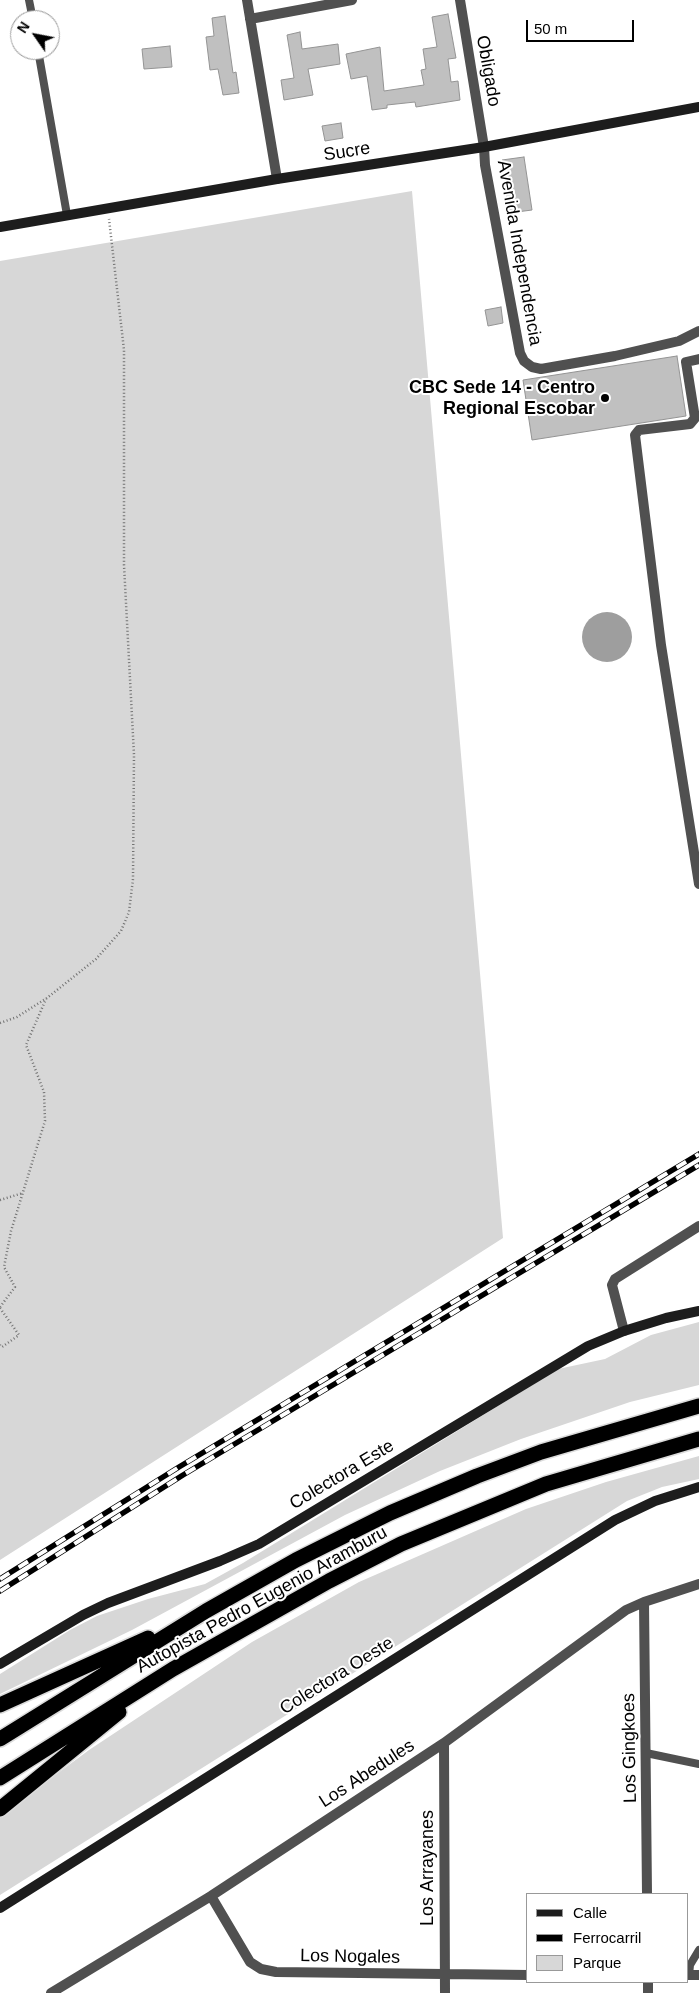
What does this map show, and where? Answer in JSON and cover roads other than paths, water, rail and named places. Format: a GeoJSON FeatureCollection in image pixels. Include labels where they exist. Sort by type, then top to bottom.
{"type":"FeatureCollection","features":[{"type":"Feature","properties":{"kind":"highway","name":"Autopista Pedro Eugenio Aramburu"},"geometry":{"type":"LineString","coordinates":[[0,1739],[206,1611],[296,1560],[390,1513],[477,1476],[541,1452],[699,1406]]}},
{"type":"Feature","properties":{"kind":"highway","name":"Autopista Pedro Eugenio Aramburu"},"geometry":{"type":"LineString","coordinates":[[0,1778],[173,1669],[328,1580],[401,1544],[546,1484],[699,1439]]}},
{"type":"Feature","properties":{"kind":"highway"},"geometry":{"type":"LineString","coordinates":[[0,1705],[206,1611]]}},
{"type":"Feature","properties":{"kind":"highway"},"geometry":{"type":"LineString","coordinates":[[0,1809],[173,1669]]}},
{"type":"Feature","properties":{"kind":"street"},"geometry":{"type":"LineString","coordinates":[[247,0],[277,179]]}},
{"type":"Feature","properties":{"kind":"street"},"geometry":{"type":"LineString","coordinates":[[250,19],[352,0]]}},
{"type":"Feature","properties":{"kind":"street","name":"Obligado"},"geometry":{"type":"LineString","coordinates":[[460,0],[484,147]]}},
{"type":"Feature","properties":{"kind":"street","name":"Sucre"},"geometry":{"type":"LineString","coordinates":[[0,227],[277,179],[484,147],[699,107]]}},
{"type":"Feature","properties":{"kind":"street","name":"Avenida Independencia"},"geometry":{"type":"LineString","coordinates":[[484,147],[485,165],[520,353],[524,360],[532,367],[541,369],[615,356],[679,341],[699,332]]}},
{"type":"Feature","properties":{"kind":"street"},"geometry":{"type":"LineString","coordinates":[[699,359],[686,362],[695,418],[690,424],[639,430],[635,435],[661,645],[699,884]]}},
{"type":"Feature","properties":{"kind":"street"},"geometry":{"type":"LineString","coordinates":[[624,1331],[612,1285],[615,1279],[699,1226]]}},
{"type":"Feature","properties":{"kind":"street","name":"Colectora Este"},"geometry":{"type":"LineString","coordinates":[[0,1664],[83,1615],[108,1603],[220,1561],[259,1544],[588,1346],[624,1331],[666,1318],[699,1311]]}},
{"type":"Feature","properties":{"kind":"street","name":"Colectora Oeste"},"geometry":{"type":"LineString","coordinates":[[0,1908],[615,1520],[655,1501],[699,1488]]}},
{"type":"Feature","properties":{"kind":"street","name":"Los Abedules"},"geometry":{"type":"LineString","coordinates":[[51,1993],[211,1896],[444,1743],[626,1610],[699,1584]]}},
{"type":"Feature","properties":{"kind":"street","name":"Los Gingkoes"},"geometry":{"type":"LineString","coordinates":[[644,1602],[647,1893]]}},
{"type":"Feature","properties":{"kind":"street","name":"Los Arrayanes"},"geometry":{"type":"LineString","coordinates":[[444,1743],[444,1993]]}},
{"type":"Feature","properties":{"kind":"street","name":"Los Nogales"},"geometry":{"type":"LineString","coordinates":[[211,1896],[250,1962],[261,1969],[276,1972],[526,1975]]}},
{"type":"Feature","properties":{"kind":"lane"},"geometry":{"type":"LineString","coordinates":[[40,60],[67,215]]}},
{"type":"Feature","properties":{"kind":"lane"},"geometry":{"type":"LineString","coordinates":[[646,1753],[699,1764]]}},
{"type":"Feature","properties":{"kind":"lane"},"geometry":{"type":"LineString","coordinates":[[692,1975],[690,1965],[699,1950]]}},
{"type":"Feature","properties":{"kind":"railway"},"geometry":{"type":"LineString","coordinates":[[0,1579],[179,1467],[699,1154]]}},
{"type":"Feature","properties":{"kind":"railway"},"geometry":{"type":"LineString","coordinates":[[0,1591],[183,1475],[699,1165]]}},
{"type":"Feature","properties":{"kind":"place","name":"CBC Sede 14 - Centro Regional Escobar"},"geometry":{"type":"Point","coordinates":[605,398]}}]}
